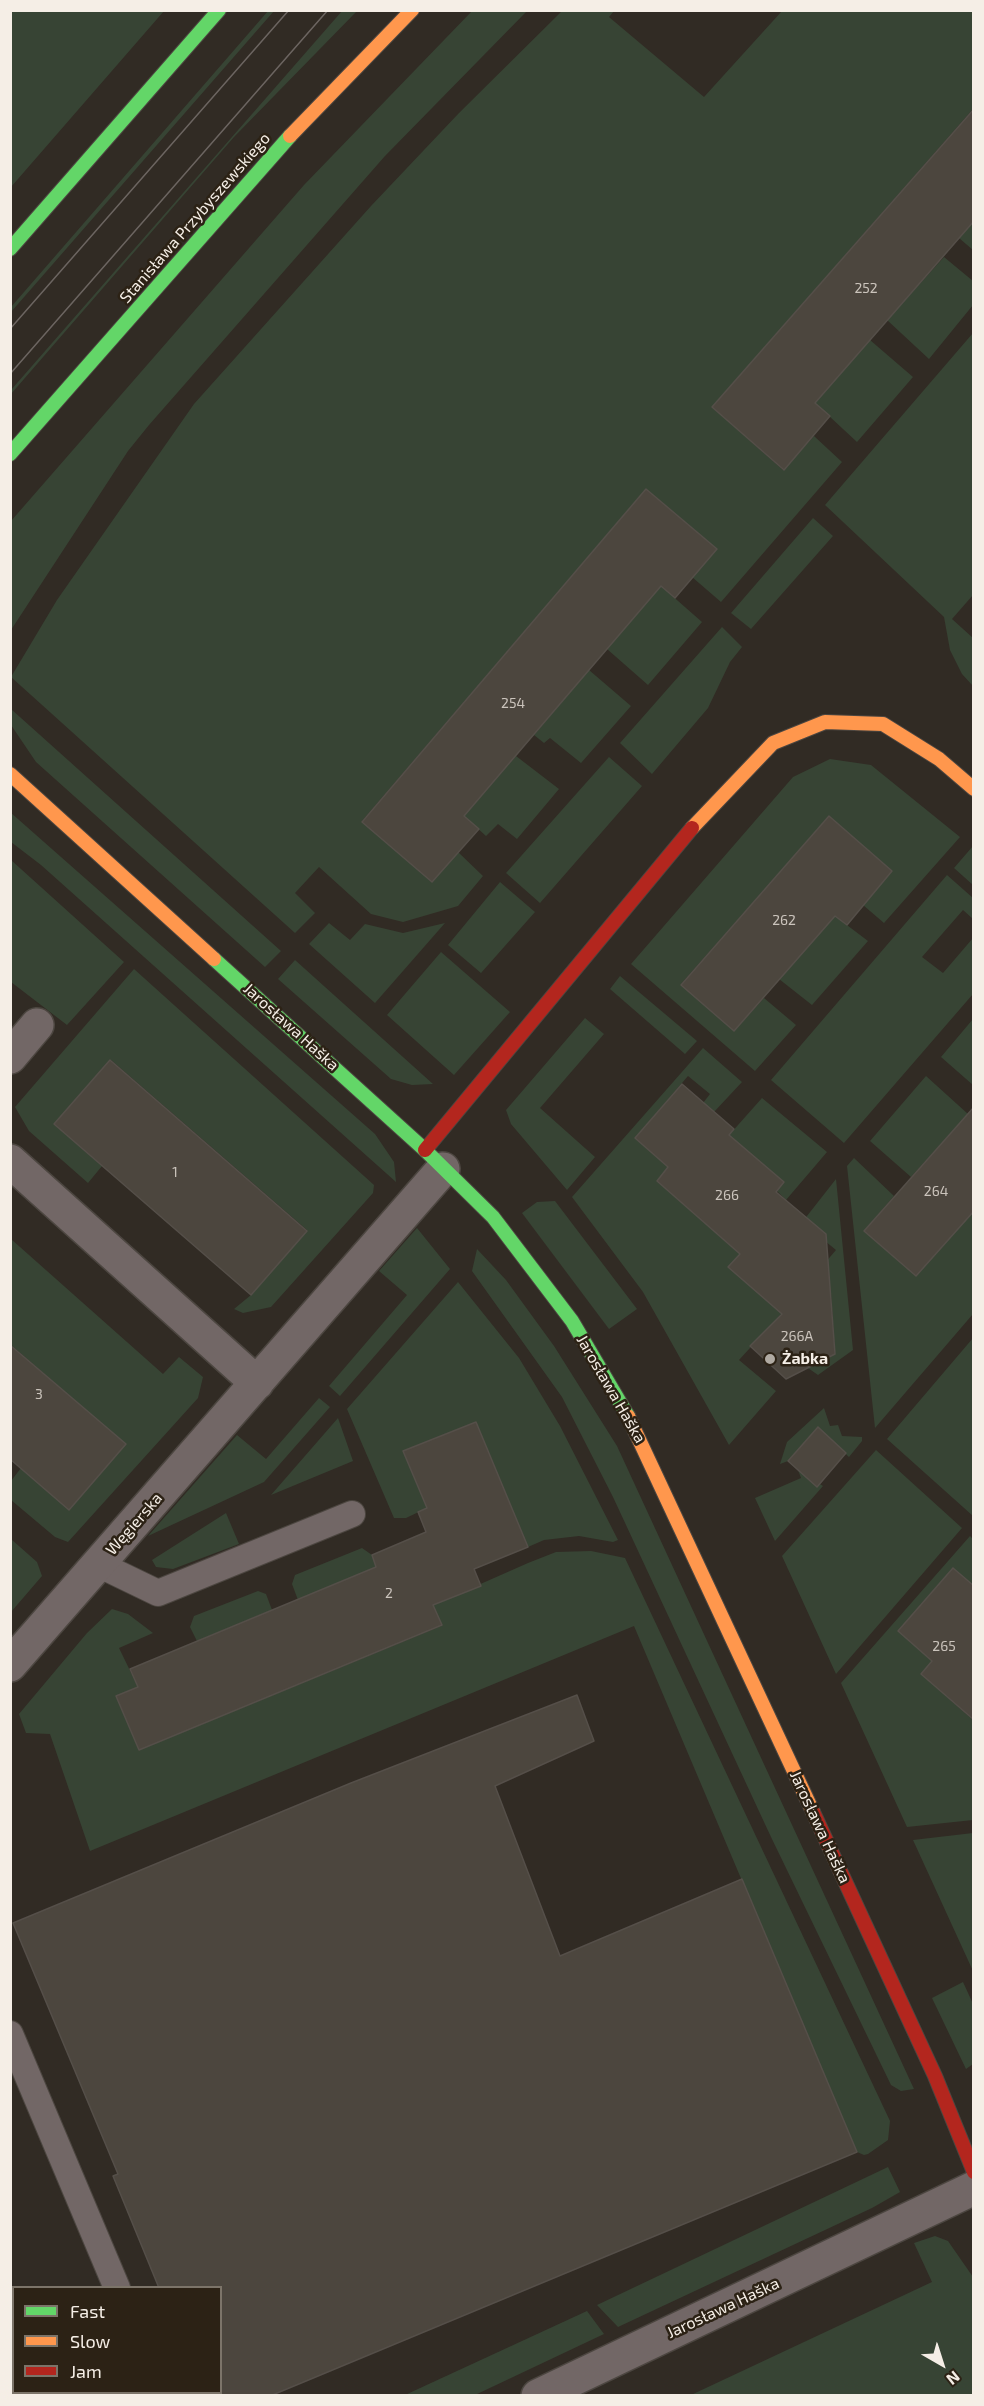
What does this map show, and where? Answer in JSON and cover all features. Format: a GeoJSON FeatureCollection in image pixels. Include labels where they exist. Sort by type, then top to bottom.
{"type":"FeatureCollection","features":[{"type":"Feature","properties":{"kind":"street"},"geometry":{"type":"LineString","coordinates":[[10,249],[219,10]]}},
{"type":"Feature","properties":{"kind":"street","name":"Stanisława Przybyszewskiego"},"geometry":{"type":"LineString","coordinates":[[10,454],[276,150],[412,10]]}},
{"type":"Feature","properties":{"kind":"street"},"geometry":{"type":"LineString","coordinates":[[434,1159],[685,836],[773,743],[825,722],[883,724],[939,759],[974,789]]}},
{"type":"Feature","properties":{"kind":"street","name":"Jarosława Haška"},"geometry":{"type":"LineString","coordinates":[[10,774],[434,1159],[493,1217],[572,1321],[637,1431],[935,2076],[974,2172]]}},
{"type":"Feature","properties":{"kind":"street"},"geometry":{"type":"LineString","coordinates":[[10,1057],[37,1025]]}},
{"type":"Feature","properties":{"kind":"street","name":"Węgierska"},"geometry":{"type":"LineString","coordinates":[[10,1665],[257,1383],[434,1159]]}},
{"type":"Feature","properties":{"kind":"street"},"geometry":{"type":"LineString","coordinates":[[10,1161],[257,1383]]}},
{"type":"Feature","properties":{"kind":"street","name":"Jarosława Haška"},"geometry":{"type":"LineString","coordinates":[[538,2396],[974,2188]]}},
{"type":"Feature","properties":{"kind":"lane"},"geometry":{"type":"LineString","coordinates":[[98,1564],[158,1593],[352,1514]]}},
{"type":"Feature","properties":{"kind":"lane"},"geometry":{"type":"LineString","coordinates":[[10,2034],[116,2286]]}},
{"type":"Feature","properties":{"kind":"green space"},"geometry":{"type":"Polygon","coordinates":[[[473,10],[527,11],[385,156],[149,425],[128,451],[11,630],[11,521],[304,185],[473,10]]]}},
{"type":"Feature","properties":{"kind":"green space"},"geometry":{"type":"Polygon","coordinates":[[[10,11],[164,11],[11,187],[10,187],[10,11]]]}},
{"type":"Feature","properties":{"kind":"green space"},"geometry":{"type":"Polygon","coordinates":[[[268,11],[274,11],[11,312],[11,307],[268,11]]]}},
{"type":"Feature","properties":{"kind":"green space"},"geometry":{"type":"Polygon","coordinates":[[[342,11],[357,11],[234,137],[11,394],[11,390],[342,11]]]}},
{"type":"Feature","properties":{"kind":"green space"},"geometry":{"type":"Polygon","coordinates":[[[562,11],[614,11],[609,17],[704,97],[782,11],[973,11],[973,109],[712,407],[783,470],[814,436],[842,462],[721,602],[692,577],[717,549],[646,489],[362,821],[432,882],[458,852],[483,876],[458,906],[403,922],[371,914],[319,867],[295,893],[315,913],[295,933],[11,677],[57,600],[194,404],[371,206],[459,113],[562,11]]]}},
{"type":"Feature","properties":{"kind":"green space"},"geometry":{"type":"Polygon","coordinates":[[[973,221],[973,250],[959,238],[973,221]]]}},
{"type":"Feature","properties":{"kind":"green space"},"geometry":{"type":"Polygon","coordinates":[[[944,257],[973,281],[973,305],[929,359],[887,320],[944,257]]]}},
{"type":"Feature","properties":{"kind":"green space"},"geometry":{"type":"Polygon","coordinates":[[[973,333],[973,595],[952,619],[973,638],[973,686],[962,674],[950,650],[944,617],[825,505],[973,333]]]}},
{"type":"Feature","properties":{"kind":"green space"},"geometry":{"type":"Polygon","coordinates":[[[870,340],[913,377],[857,442],[815,403],[870,340]]]}},
{"type":"Feature","properties":{"kind":"green space"},"geometry":{"type":"Polygon","coordinates":[[[813,518],[833,536],[751,629],[731,613],[813,518]]]}},
{"type":"Feature","properties":{"kind":"green space"},"geometry":{"type":"Polygon","coordinates":[[[661,586],[702,622],[648,685],[607,649],[661,586]]]}},
{"type":"Feature","properties":{"kind":"green space"},"geometry":{"type":"Polygon","coordinates":[[[722,627],[742,647],[730,662],[708,708],[652,774],[620,743],[722,627]]]}},
{"type":"Feature","properties":{"kind":"green space"},"geometry":{"type":"Polygon","coordinates":[[[589,670],[631,706],[581,763],[550,738],[544,743],[534,735],[589,670]]]}},
{"type":"Feature","properties":{"kind":"green space"},"geometry":{"type":"Polygon","coordinates":[[[11,709],[281,951],[265,967],[36,762],[11,725],[11,709]]]}},
{"type":"Feature","properties":{"kind":"green space"},"geometry":{"type":"Polygon","coordinates":[[[516,756],[559,789],[517,839],[498,824],[486,836],[464,816],[516,756]]]}},
{"type":"Feature","properties":{"kind":"green space"},"geometry":{"type":"Polygon","coordinates":[[[609,757],[642,786],[540,903],[506,873],[609,757]]]}},
{"type":"Feature","properties":{"kind":"green space"},"geometry":{"type":"Polygon","coordinates":[[[830,759],[871,765],[960,837],[884,923],[863,905],[892,871],[829,816],[681,984],[734,1031],[764,998],[796,1025],[755,1071],[631,964],[793,777],[830,759]]]}},
{"type":"Feature","properties":{"kind":"green space"},"geometry":{"type":"Polygon","coordinates":[[[10,812],[375,1134],[394,1162],[396,1182],[41,865],[11,842],[10,812]]]}},
{"type":"Feature","properties":{"kind":"green space"},"geometry":{"type":"Polygon","coordinates":[[[974,846],[973,885],[954,868],[974,846]]]}},
{"type":"Feature","properties":{"kind":"green space"},"geometry":{"type":"Polygon","coordinates":[[[11,860],[124,962],[67,1025],[11,982],[11,860]]]}},
{"type":"Feature","properties":{"kind":"green space"},"geometry":{"type":"Polygon","coordinates":[[[947,875],[973,898],[973,919],[963,910],[922,957],[943,973],[973,938],[973,994],[844,1143],[771,1080],[947,875]]]}},
{"type":"Feature","properties":{"kind":"green space"},"geometry":{"type":"Polygon","coordinates":[[[500,882],[535,912],[481,973],[448,945],[500,882]]]}},
{"type":"Feature","properties":{"kind":"green space"},"geometry":{"type":"Polygon","coordinates":[[[835,916],[868,941],[812,1005],[779,979],[835,916]]]}},
{"type":"Feature","properties":{"kind":"green space"},"geometry":{"type":"Polygon","coordinates":[[[329,923],[350,940],[365,924],[403,933],[445,923],[375,1003],[309,944],[329,923]]]}},
{"type":"Feature","properties":{"kind":"green space"},"geometry":{"type":"Polygon","coordinates":[[[441,952],[510,1012],[454,1075],[387,1015],[441,952]]]}},
{"type":"Feature","properties":{"kind":"green space"},"geometry":{"type":"Polygon","coordinates":[[[295,960],[433,1084],[412,1085],[391,1079],[278,979],[295,960]]]}},
{"type":"Feature","properties":{"kind":"green space"},"geometry":{"type":"Polygon","coordinates":[[[134,969],[374,1185],[373,1193],[271,1307],[243,1313],[234,1309],[251,1295],[307,1230],[111,1060],[54,1124],[102,1166],[88,1183],[29,1131],[15,1107],[134,969]]]}},
{"type":"Feature","properties":{"kind":"green space"},"geometry":{"type":"Polygon","coordinates":[[[620,976],[697,1041],[685,1054],[610,989],[620,976]]]}},
{"type":"Feature","properties":{"kind":"green space"},"geometry":{"type":"Polygon","coordinates":[[[585,1018],[604,1034],[540,1108],[595,1157],[567,1190],[511,1124],[506,1110],[585,1018]]]}},
{"type":"Feature","properties":{"kind":"green space"},"geometry":{"type":"Polygon","coordinates":[[[973,1019],[973,1085],[941,1057],[973,1019]]]}},
{"type":"Feature","properties":{"kind":"green space"},"geometry":{"type":"Polygon","coordinates":[[[703,1048],[742,1082],[714,1112],[703,1103],[710,1094],[688,1076],[635,1138],[668,1167],[657,1181],[740,1254],[782,1313],[739,1360],[776,1391],[729,1445],[643,1292],[572,1197],[703,1048]]]}},
{"type":"Feature","properties":{"kind":"green space"},"geometry":{"type":"Polygon","coordinates":[[[926,1076],[968,1114],[911,1177],[870,1141],[926,1076]]]}},
{"type":"Feature","properties":{"kind":"green space"},"geometry":{"type":"Polygon","coordinates":[[[762,1098],[827,1152],[786,1200],[777,1191],[783,1182],[722,1143],[762,1098]]]}},
{"type":"Feature","properties":{"kind":"green space"},"geometry":{"type":"Polygon","coordinates":[[[854,1158],[894,1196],[864,1231],[916,1276],[973,1211],[973,1314],[875,1428],[847,1166],[854,1158]]]}},
{"type":"Feature","properties":{"kind":"green space"},"geometry":{"type":"Polygon","coordinates":[[[836,1179],[853,1350],[818,1375],[808,1368],[835,1354],[831,1294],[812,1278],[836,1250],[814,1232],[796,1230],[836,1179]]]}},
{"type":"Feature","properties":{"kind":"green space"},"geometry":{"type":"Polygon","coordinates":[[[555,1201],[637,1309],[609,1329],[522,1213],[537,1202],[555,1201]]]}},
{"type":"Feature","properties":{"kind":"green space"},"geometry":{"type":"Polygon","coordinates":[[[417,1228],[450,1269],[340,1396],[329,1386],[407,1295],[379,1271],[417,1228]]]}},
{"type":"Feature","properties":{"kind":"green space"},"geometry":{"type":"Polygon","coordinates":[[[11,1239],[163,1374],[179,1357],[203,1377],[198,1398],[68,1542],[55,1537],[11,1500],[11,1481],[21,1468],[125,1444],[11,1345],[11,1239]]]}},
{"type":"Feature","properties":{"kind":"green space"},"geometry":{"type":"Polygon","coordinates":[[[477,1249],[506,1280],[554,1346],[617,1446],[914,2089],[901,2091],[891,2085],[771,1837],[613,1497],[562,1397],[472,1271],[477,1249]]]}},
{"type":"Feature","properties":{"kind":"green space"},"geometry":{"type":"Polygon","coordinates":[[[458,1282],[519,1358],[560,1426],[618,1540],[613,1542],[579,1536],[544,1540],[528,1547],[427,1508],[406,1518],[394,1518],[347,1409],[458,1282]]]}},
{"type":"Feature","properties":{"kind":"green space"},"geometry":{"type":"Polygon","coordinates":[[[973,1338],[973,1516],[887,1439],[973,1338]]]}},
{"type":"Feature","properties":{"kind":"green space"},"geometry":{"type":"Polygon","coordinates":[[[319,1398],[330,1407],[264,1482],[148,1536],[237,1435],[266,1459],[319,1398]]]}},
{"type":"Feature","properties":{"kind":"green space"},"geometry":{"type":"Polygon","coordinates":[[[824,1408],[830,1426],[838,1425],[842,1436],[862,1437],[862,1441],[849,1457],[817,1428],[788,1461],[780,1464],[787,1442],[824,1408]]]}},
{"type":"Feature","properties":{"kind":"green space"},"geometry":{"type":"Polygon","coordinates":[[[338,1418],[353,1461],[271,1495],[338,1418]]]}},
{"type":"Feature","properties":{"kind":"green space"},"geometry":{"type":"Polygon","coordinates":[[[876,1450],[962,1528],[836,1674],[782,1556],[876,1450]]]}},
{"type":"Feature","properties":{"kind":"green space"},"geometry":{"type":"Polygon","coordinates":[[[798,1470],[823,1486],[775,1541],[755,1498],[801,1478],[798,1470]]]}},
{"type":"Feature","properties":{"kind":"green space"},"geometry":{"type":"Polygon","coordinates":[[[226,1513],[239,1544],[173,1569],[156,1567],[152,1560],[226,1513]]]}},
{"type":"Feature","properties":{"kind":"green space"},"geometry":{"type":"Polygon","coordinates":[[[970,1536],[973,1539],[973,1586],[953,1568],[898,1631],[932,1661],[921,1674],[973,1720],[973,1820],[907,1827],[841,1683],[970,1536]]]}},
{"type":"Feature","properties":{"kind":"green space"},"geometry":{"type":"Polygon","coordinates":[[[11,1539],[37,1562],[42,1576],[11,1612],[11,1539]]]}},
{"type":"Feature","properties":{"kind":"green space"},"geometry":{"type":"Polygon","coordinates":[[[362,1548],[372,1555],[376,1567],[298,1600],[292,1584],[295,1575],[362,1548]]]}},
{"type":"Feature","properties":{"kind":"green space"},"geometry":{"type":"Polygon","coordinates":[[[591,1551],[625,1558],[890,2121],[888,2140],[868,2154],[857,2152],[634,1626],[90,1851],[50,1734],[26,1733],[19,1714],[87,1633],[112,1609],[128,1614],[153,1633],[119,1648],[138,1687],[116,1696],[139,1750],[441,1626],[433,1605],[528,1563],[556,1552],[591,1551]]]}},
{"type":"Feature","properties":{"kind":"green space"},"geometry":{"type":"Polygon","coordinates":[[[258,1591],[266,1594],[272,1610],[197,1641],[190,1627],[194,1616],[258,1591]]]}},
{"type":"Feature","properties":{"kind":"green space"},"geometry":{"type":"Polygon","coordinates":[[[974,1833],[973,1971],[913,1840],[974,1833]]]}},
{"type":"Feature","properties":{"kind":"green space"},"geometry":{"type":"Polygon","coordinates":[[[963,1982],[974,2006],[973,2064],[966,2069],[932,1998],[963,1982]]]}},
{"type":"Feature","properties":{"kind":"green space"},"geometry":{"type":"Polygon","coordinates":[[[888,2167],[900,2192],[872,2208],[618,2327],[597,2305],[888,2167]]]}},
{"type":"Feature","properties":{"kind":"green space"},"geometry":{"type":"Polygon","coordinates":[[[935,2236],[948,2241],[973,2277],[973,2395],[691,2395],[932,2282],[914,2243],[935,2236]]]}},
{"type":"Feature","properties":{"kind":"green space"},"geometry":{"type":"Polygon","coordinates":[[[587,2311],[604,2334],[475,2395],[405,2395],[587,2311]]]}},
{"type":"Feature","properties":{"kind":"building"},"geometry":{"type":"Polygon","coordinates":[[[974,109],[974,221],[815,403],[830,416],[784,470],[712,407],[974,109]]]}},
{"type":"Feature","properties":{"kind":"building"},"geometry":{"type":"Polygon","coordinates":[[[646,489],[717,549],[675,598],[661,586],[464,816],[479,829],[432,882],[362,822],[646,489]]]}},
{"type":"Feature","properties":{"kind":"building"},"geometry":{"type":"Polygon","coordinates":[[[829,816],[892,871],[847,925],[835,916],[734,1031],[681,985],[829,816]]]}},
{"type":"Feature","properties":{"kind":"building"},"geometry":{"type":"Polygon","coordinates":[[[110,1060],[307,1231],[251,1295],[54,1124],[110,1060]]]}},
{"type":"Feature","properties":{"kind":"building"},"geometry":{"type":"Polygon","coordinates":[[[682,1084],[734,1129],[729,1135],[784,1182],[776,1192],[826,1234],[835,1354],[786,1379],[750,1346],[782,1314],[728,1267],[740,1254],[657,1181],[668,1167],[635,1138],[682,1084]]]}},
{"type":"Feature","properties":{"kind":"building"},"geometry":{"type":"Polygon","coordinates":[[[974,1107],[974,1211],[916,1276],[864,1231],[974,1107]]]}},
{"type":"Feature","properties":{"kind":"building"},"geometry":{"type":"Polygon","coordinates":[[[10,1345],[126,1444],[69,1510],[10,1459],[10,1345]]]}},
{"type":"Feature","properties":{"kind":"building"},"geometry":{"type":"Polygon","coordinates":[[[476,1422],[528,1547],[474,1569],[481,1586],[433,1605],[442,1625],[139,1750],[116,1696],[138,1687],[130,1669],[376,1567],[372,1555],[426,1532],[418,1512],[427,1508],[403,1451],[476,1422]]]}},
{"type":"Feature","properties":{"kind":"building"},"geometry":{"type":"Polygon","coordinates":[[[818,1427],[846,1453],[817,1487],[788,1461],[818,1427]]]}},
{"type":"Feature","properties":{"kind":"building"},"geometry":{"type":"Polygon","coordinates":[[[953,1568],[974,1586],[974,1720],[921,1674],[932,1661],[898,1631],[953,1568]]]}},
{"type":"Feature","properties":{"kind":"building"},"geometry":{"type":"Polygon","coordinates":[[[577,1695],[594,1741],[495,1786],[560,1956],[742,1879],[857,2152],[270,2396],[220,2396],[222,2394],[222,2286],[158,2286],[113,2176],[118,2174],[13,1923],[351,1783],[577,1695]]]}},
{"type":"Feature","properties":{"kind":"tram line"},"geometry":{"type":"LineString","coordinates":[[10,329],[289,10]]}},
{"type":"Feature","properties":{"kind":"tram line"},"geometry":{"type":"LineString","coordinates":[[10,374],[328,10]]}},
{"type":"Feature","properties":{"kind":"traffic: fast"},"geometry":{"type":"LineString","coordinates":[[10,249],[219,10]]}},
{"type":"Feature","properties":{"kind":"traffic: fast"},"geometry":{"type":"LineString","coordinates":[[10,454],[290,136]]}},
{"type":"Feature","properties":{"kind":"traffic: fast"},"geometry":{"type":"LineString","coordinates":[[214,959],[425,1150],[493,1217],[572,1321],[628,1416]]}},
{"type":"Feature","properties":{"kind":"traffic: slow"},"geometry":{"type":"LineString","coordinates":[[290,136],[412,10]]}},
{"type":"Feature","properties":{"kind":"traffic: slow"},"geometry":{"type":"LineString","coordinates":[[692,828],[773,743],[825,722],[883,724],[939,759],[974,789]]}},
{"type":"Feature","properties":{"kind":"traffic: slow"},"geometry":{"type":"LineString","coordinates":[[10,774],[214,959]]}},
{"type":"Feature","properties":{"kind":"traffic: slow"},"geometry":{"type":"LineString","coordinates":[[628,1416],[813,1812]]}},
{"type":"Feature","properties":{"kind":"traffic: jam"},"geometry":{"type":"LineString","coordinates":[[425,1150],[692,828]]}},
{"type":"Feature","properties":{"kind":"traffic: jam"},"geometry":{"type":"LineString","coordinates":[[813,1812],[935,2076],[974,2172]]}},
{"type":"Feature","properties":{"kind":"place","name":"Żabka"},"geometry":{"type":"Point","coordinates":[770,1359]}}]}
